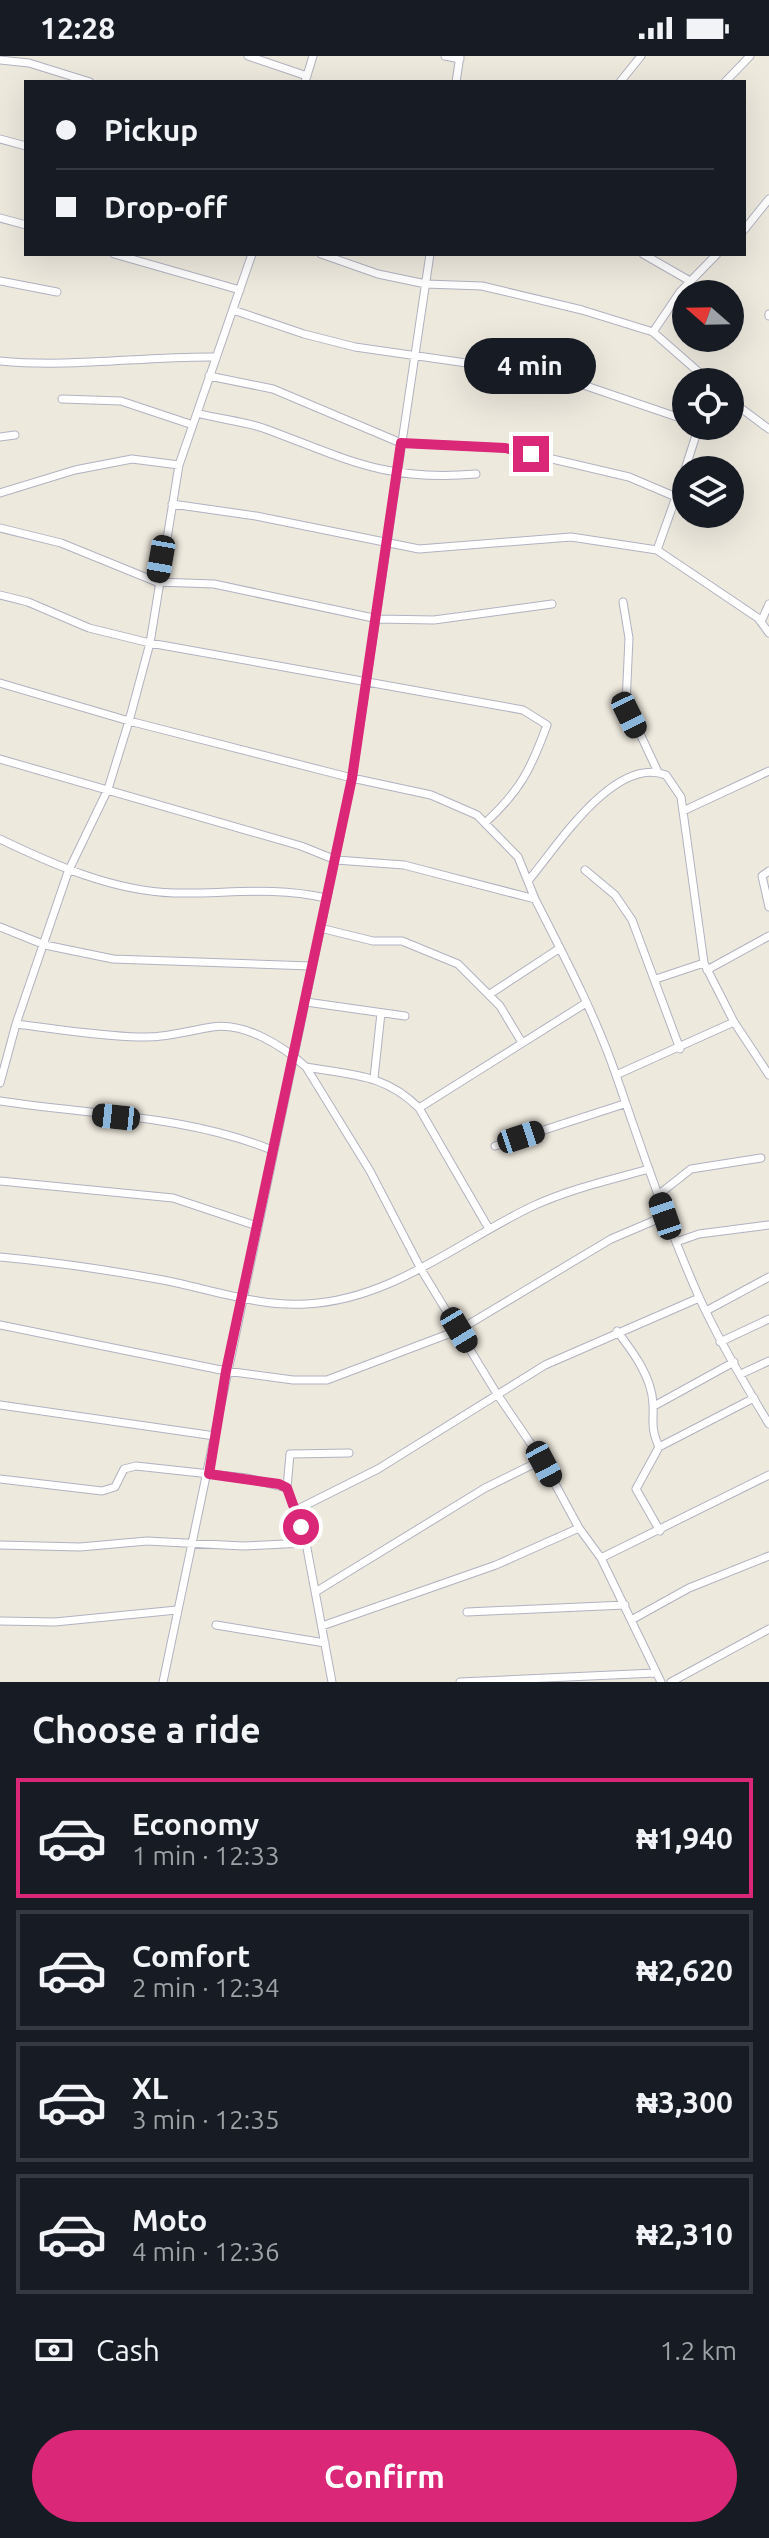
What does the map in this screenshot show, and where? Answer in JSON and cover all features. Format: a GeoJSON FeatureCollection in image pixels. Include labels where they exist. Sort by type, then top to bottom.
{"type":"FeatureCollection","features":[{"type":"Feature","properties":{"kind":"street"},"geometry":{"type":"LineString","coordinates":[[248,56],[306,79],[313,56]]}},
{"type":"Feature","properties":{"kind":"street"},"geometry":{"type":"LineString","coordinates":[[445,56],[460,58],[456,80]]}},
{"type":"Feature","properties":{"kind":"street"},"geometry":{"type":"LineString","coordinates":[[622,80],[641,56]]}},
{"type":"Feature","properties":{"kind":"street"},"geometry":{"type":"LineString","coordinates":[[727,80],[750,56]]}},
{"type":"Feature","properties":{"kind":"street"},"geometry":{"type":"LineString","coordinates":[[0,60],[29,63],[84,80]]}},
{"type":"Feature","properties":{"kind":"street"},"geometry":{"type":"LineString","coordinates":[[0,139],[24,145]]}},
{"type":"Feature","properties":{"kind":"street"},"geometry":{"type":"LineString","coordinates":[[746,225],[769,199]]}},
{"type":"Feature","properties":{"kind":"street"},"geometry":{"type":"LineString","coordinates":[[0,218],[24,224]]}},
{"type":"Feature","properties":{"kind":"street"},"geometry":{"type":"LineString","coordinates":[[121,256],[240,290]]}},
{"type":"Feature","properties":{"kind":"street"},"geometry":{"type":"LineString","coordinates":[[0,1083],[4,1048],[45,945],[68,872],[108,789],[129,721],[150,643],[157,582],[179,465],[251,256]]}},
{"type":"Feature","properties":{"kind":"street"},"geometry":{"type":"LineString","coordinates":[[327,256],[378,274],[426,284],[482,286],[592,312],[653,332],[694,368]]}},
{"type":"Feature","properties":{"kind":"street"},"geometry":{"type":"LineString","coordinates":[[163,1682],[209,1474],[226,1371],[352,778],[430,256]]}},
{"type":"Feature","properties":{"kind":"street"},"geometry":{"type":"LineString","coordinates":[[646,256],[688,280]]}},
{"type":"Feature","properties":{"kind":"street"},"geometry":{"type":"LineString","coordinates":[[691,280],[715,256]]}},
{"type":"Feature","properties":{"kind":"street"},"geometry":{"type":"LineString","coordinates":[[0,281],[57,292]]}},
{"type":"Feature","properties":{"kind":"street"},"geometry":{"type":"LineString","coordinates":[[653,332],[672,306]]}},
{"type":"Feature","properties":{"kind":"street"},"geometry":{"type":"LineString","coordinates":[[233,310],[355,347],[557,376],[672,415]]}},
{"type":"Feature","properties":{"kind":"street"},"geometry":{"type":"LineString","coordinates":[[0,361],[122,362],[172,356],[216,357]]}},
{"type":"Feature","properties":{"kind":"street"},"geometry":{"type":"LineString","coordinates":[[209,376],[273,389],[401,443],[505,448],[629,477],[672,495]]}},
{"type":"Feature","properties":{"kind":"street"},"geometry":{"type":"LineString","coordinates":[[62,399],[105,397],[193,425]]}},
{"type":"Feature","properties":{"kind":"street"},"geometry":{"type":"LineString","coordinates":[[744,410],[769,429]]}},
{"type":"Feature","properties":{"kind":"street"},"geometry":{"type":"LineString","coordinates":[[197,413],[259,427],[351,463],[395,474],[435,478],[476,474]]}},
{"type":"Feature","properties":{"kind":"street"},"geometry":{"type":"LineString","coordinates":[[0,437],[15,435]]}},
{"type":"Feature","properties":{"kind":"street"},"geometry":{"type":"LineString","coordinates":[[0,493],[75,470],[132,459],[179,465]]}},
{"type":"Feature","properties":{"kind":"street"},"geometry":{"type":"LineString","coordinates":[[172,504],[256,516],[386,545],[419,549],[571,537],[657,550],[761,622],[769,633]]}},
{"type":"Feature","properties":{"kind":"street"},"geometry":{"type":"LineString","coordinates":[[657,550],[672,508]]}},
{"type":"Feature","properties":{"kind":"street"},"geometry":{"type":"LineString","coordinates":[[0,528],[61,543],[157,582],[214,584],[378,619],[434,620],[552,604]]}},
{"type":"Feature","properties":{"kind":"street"},"geometry":{"type":"LineString","coordinates":[[0,595],[28,602],[89,628],[150,643],[523,710],[547,725],[535,757],[513,797],[485,823]]}},
{"type":"Feature","properties":{"kind":"street"},"geometry":{"type":"LineString","coordinates":[[623,602],[629,638],[626,704],[658,772],[676,786],[683,811],[705,967],[734,1022],[769,1075]]}},
{"type":"Feature","properties":{"kind":"street"},"geometry":{"type":"LineString","coordinates":[[761,622],[769,604]]}},
{"type":"Feature","properties":{"kind":"street"},"geometry":{"type":"LineString","coordinates":[[0,683],[129,721],[431,795],[477,815],[518,857],[616,1075],[665,1216],[699,1298],[720,1342],[769,1424]]}},
{"type":"Feature","properties":{"kind":"street"},"geometry":{"type":"LineString","coordinates":[[0,759],[301,846],[336,860],[404,865],[535,899]]}},
{"type":"Feature","properties":{"kind":"street"},"geometry":{"type":"LineString","coordinates":[[683,811],[730,792],[769,771]]}},
{"type":"Feature","properties":{"kind":"street"},"geometry":{"type":"LineString","coordinates":[[528,881],[585,810],[608,789],[627,778],[658,772]]}},
{"type":"Feature","properties":{"kind":"street"},"geometry":{"type":"LineString","coordinates":[[0,839],[68,872],[173,893],[261,889],[326,898]]}},
{"type":"Feature","properties":{"kind":"street"},"geometry":{"type":"LineString","coordinates":[[585,870],[615,895],[627,911],[656,979],[680,1049]]}},
{"type":"Feature","properties":{"kind":"street"},"geometry":{"type":"LineString","coordinates":[[769,871],[762,876],[769,907]]}},
{"type":"Feature","properties":{"kind":"street"},"geometry":{"type":"LineString","coordinates":[[0,927],[45,945],[113,959],[311,966]]}},
{"type":"Feature","properties":{"kind":"street"},"geometry":{"type":"LineString","coordinates":[[320,928],[373,941],[402,941],[458,964],[490,994],[521,1041]]}},
{"type":"Feature","properties":{"kind":"street"},"geometry":{"type":"LineString","coordinates":[[656,979],[705,967],[769,936]]}},
{"type":"Feature","properties":{"kind":"street"},"geometry":{"type":"LineString","coordinates":[[490,994],[560,948]]}},
{"type":"Feature","properties":{"kind":"street"},"geometry":{"type":"LineString","coordinates":[[306,1002],[405,1016]]}},
{"type":"Feature","properties":{"kind":"street"},"geometry":{"type":"LineString","coordinates":[[419,1108],[521,1041],[586,1003]]}},
{"type":"Feature","properties":{"kind":"street"},"geometry":{"type":"LineString","coordinates":[[374,1078],[381,1013]]}},
{"type":"Feature","properties":{"kind":"street"},"geometry":{"type":"LineString","coordinates":[[616,1075],[680,1049],[734,1022]]}},
{"type":"Feature","properties":{"kind":"street"},"geometry":{"type":"LineString","coordinates":[[16,1024],[120,1037],[169,1038],[228,1026],[246,1030],[292,1054],[306,1067],[370,1171],[422,1271],[497,1394],[542,1460],[579,1528],[601,1558],[661,1682]]}},
{"type":"Feature","properties":{"kind":"street"},"geometry":{"type":"LineString","coordinates":[[306,1067],[374,1078],[401,1090],[419,1108],[489,1229]]}},
{"type":"Feature","properties":{"kind":"street"},"geometry":{"type":"LineString","coordinates":[[0,1101],[166,1122],[220,1133],[272,1150]]}},
{"type":"Feature","properties":{"kind":"street"},"geometry":{"type":"LineString","coordinates":[[495,1146],[624,1104]]}},
{"type":"Feature","properties":{"kind":"street"},"geometry":{"type":"LineString","coordinates":[[658,1195],[691,1169],[761,1158]]}},
{"type":"Feature","properties":{"kind":"street"},"geometry":{"type":"LineString","coordinates":[[0,1257],[98,1269],[242,1297],[305,1305],[351,1296],[422,1271],[489,1229],[558,1196],[649,1169]]}},
{"type":"Feature","properties":{"kind":"street"},"geometry":{"type":"LineString","coordinates":[[0,1181],[173,1198],[257,1226]]}},
{"type":"Feature","properties":{"kind":"street"},"geometry":{"type":"LineString","coordinates":[[0,1325],[226,1371],[293,1380],[327,1380],[459,1330],[597,1247],[665,1216]]}},
{"type":"Feature","properties":{"kind":"street"},"geometry":{"type":"LineString","coordinates":[[676,1242],[709,1233],[769,1225]]}},
{"type":"Feature","properties":{"kind":"street"},"geometry":{"type":"LineString","coordinates":[[706,1311],[769,1277]]}},
{"type":"Feature","properties":{"kind":"street"},"geometry":{"type":"LineString","coordinates":[[296,1510],[378,1469],[545,1365],[617,1331],[699,1298]]}},
{"type":"Feature","properties":{"kind":"street"},"geometry":{"type":"LineString","coordinates":[[720,1342],[769,1319]]}},
{"type":"Feature","properties":{"kind":"street"},"geometry":{"type":"LineString","coordinates":[[617,1331],[637,1358],[654,1406]]}},
{"type":"Feature","properties":{"kind":"street"},"geometry":{"type":"LineString","coordinates":[[741,1374],[769,1361]]}},
{"type":"Feature","properties":{"kind":"street"},"geometry":{"type":"LineString","coordinates":[[659,1447],[650,1415],[654,1406],[734,1362]]}},
{"type":"Feature","properties":{"kind":"street"},"geometry":{"type":"LineString","coordinates":[[660,1531],[636,1489],[659,1447],[754,1398]]}},
{"type":"Feature","properties":{"kind":"street"},"geometry":{"type":"LineString","coordinates":[[0,1405],[215,1436]]}},
{"type":"Feature","properties":{"kind":"street"},"geometry":{"type":"LineString","coordinates":[[332,1682],[306,1543],[287,1488],[290,1454],[349,1453]]}},
{"type":"Feature","properties":{"kind":"street"},"geometry":{"type":"LineString","coordinates":[[317,1591],[485,1488],[542,1460]]}},
{"type":"Feature","properties":{"kind":"street"},"geometry":{"type":"LineString","coordinates":[[0,1479],[102,1491],[115,1487],[120,1473],[131,1467],[209,1474],[279,1484],[287,1488]]}},
{"type":"Feature","properties":{"kind":"street"},"geometry":{"type":"LineString","coordinates":[[601,1558],[769,1475]]}},
{"type":"Feature","properties":{"kind":"street"},"geometry":{"type":"LineString","coordinates":[[322,1626],[496,1565],[579,1528]]}},
{"type":"Feature","properties":{"kind":"street"},"geometry":{"type":"LineString","coordinates":[[0,1545],[80,1547],[147,1541],[193,1545],[306,1543]]}},
{"type":"Feature","properties":{"kind":"street"},"geometry":{"type":"LineString","coordinates":[[633,1619],[689,1588],[769,1556]]}},
{"type":"Feature","properties":{"kind":"street"},"geometry":{"type":"LineString","coordinates":[[467,1612],[625,1605]]}},
{"type":"Feature","properties":{"kind":"street"},"geometry":{"type":"LineString","coordinates":[[0,1621],[55,1622],[177,1610]]}},
{"type":"Feature","properties":{"kind":"street"},"geometry":{"type":"LineString","coordinates":[[216,1625],[325,1643]]}},
{"type":"Feature","properties":{"kind":"street"},"geometry":{"type":"LineString","coordinates":[[671,1682],[769,1629]]}},
{"type":"Feature","properties":{"kind":"street"},"geometry":{"type":"LineString","coordinates":[[460,1682],[655,1673]]}},
{"type":"Feature","properties":{"kind":"route"},"geometry":{"type":"LineString","coordinates":[[301,1527],[287,1488],[247,1478],[209,1474],[226,1371],[352,778],[378,619],[401,443],[505,448],[531,454]]}}]}
